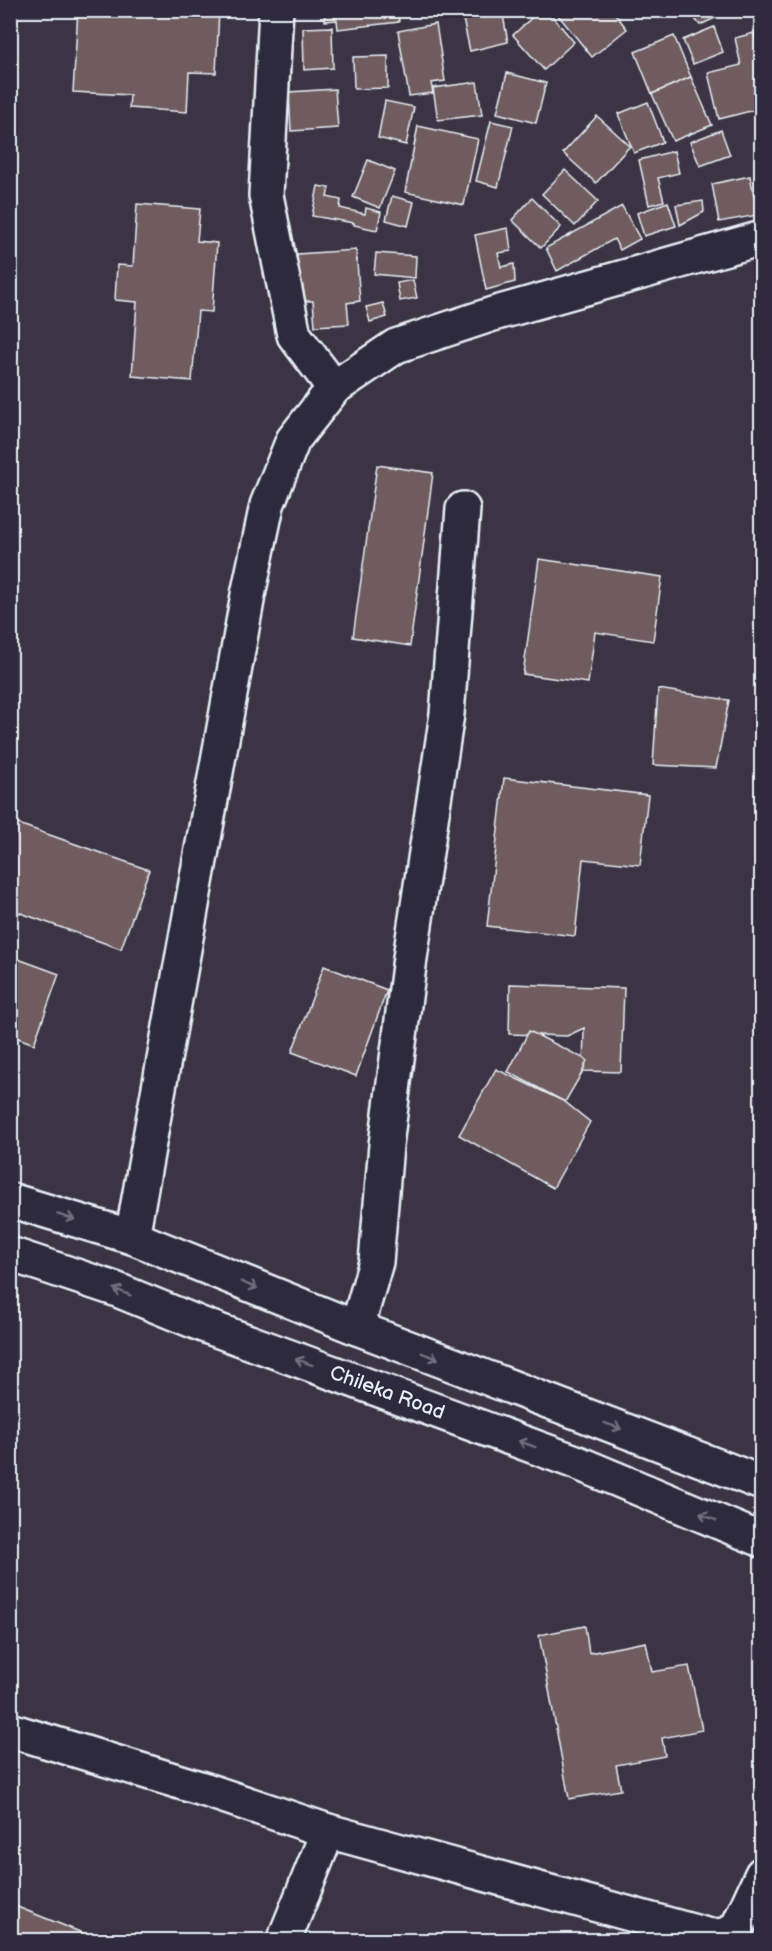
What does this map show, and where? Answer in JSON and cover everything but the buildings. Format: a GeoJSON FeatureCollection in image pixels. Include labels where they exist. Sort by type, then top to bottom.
{"type":"FeatureCollection","features":[{"type":"Feature","properties":{"kind":"main road"},"geometry":{"type":"LineString","coordinates":[[276,10],[266,195],[294,335],[334,388]]}},
{"type":"Feature","properties":{"kind":"main road"},"geometry":{"type":"LineString","coordinates":[[132,1237],[248,595],[267,505],[293,440],[334,388],[396,346],[493,314],[762,238]]}},
{"type":"Feature","properties":{"kind":"main road"},"geometry":{"type":"LineString","coordinates":[[357,1329],[376,1262],[386,1145],[410,957],[447,714],[463,509]]}},
{"type":"Feature","properties":{"kind":"main road"},"geometry":{"type":"LineString","coordinates":[[10,1200],[132,1237],[357,1329],[762,1483]]}},
{"type":"Feature","properties":{"kind":"main road","name":"Chileka Road"},"geometry":{"type":"LineString","coordinates":[[10,1254],[115,1289],[202,1324],[573,1461],[762,1540]]}},
{"type":"Feature","properties":{"kind":"main road"},"geometry":{"type":"LineString","coordinates":[[10,1730],[206,1790],[328,1831],[711,1936],[729,1935],[739,1924],[762,1874]]}},
{"type":"Feature","properties":{"kind":"main road"},"geometry":{"type":"LineString","coordinates":[[284,1941],[328,1831]]}}]}
